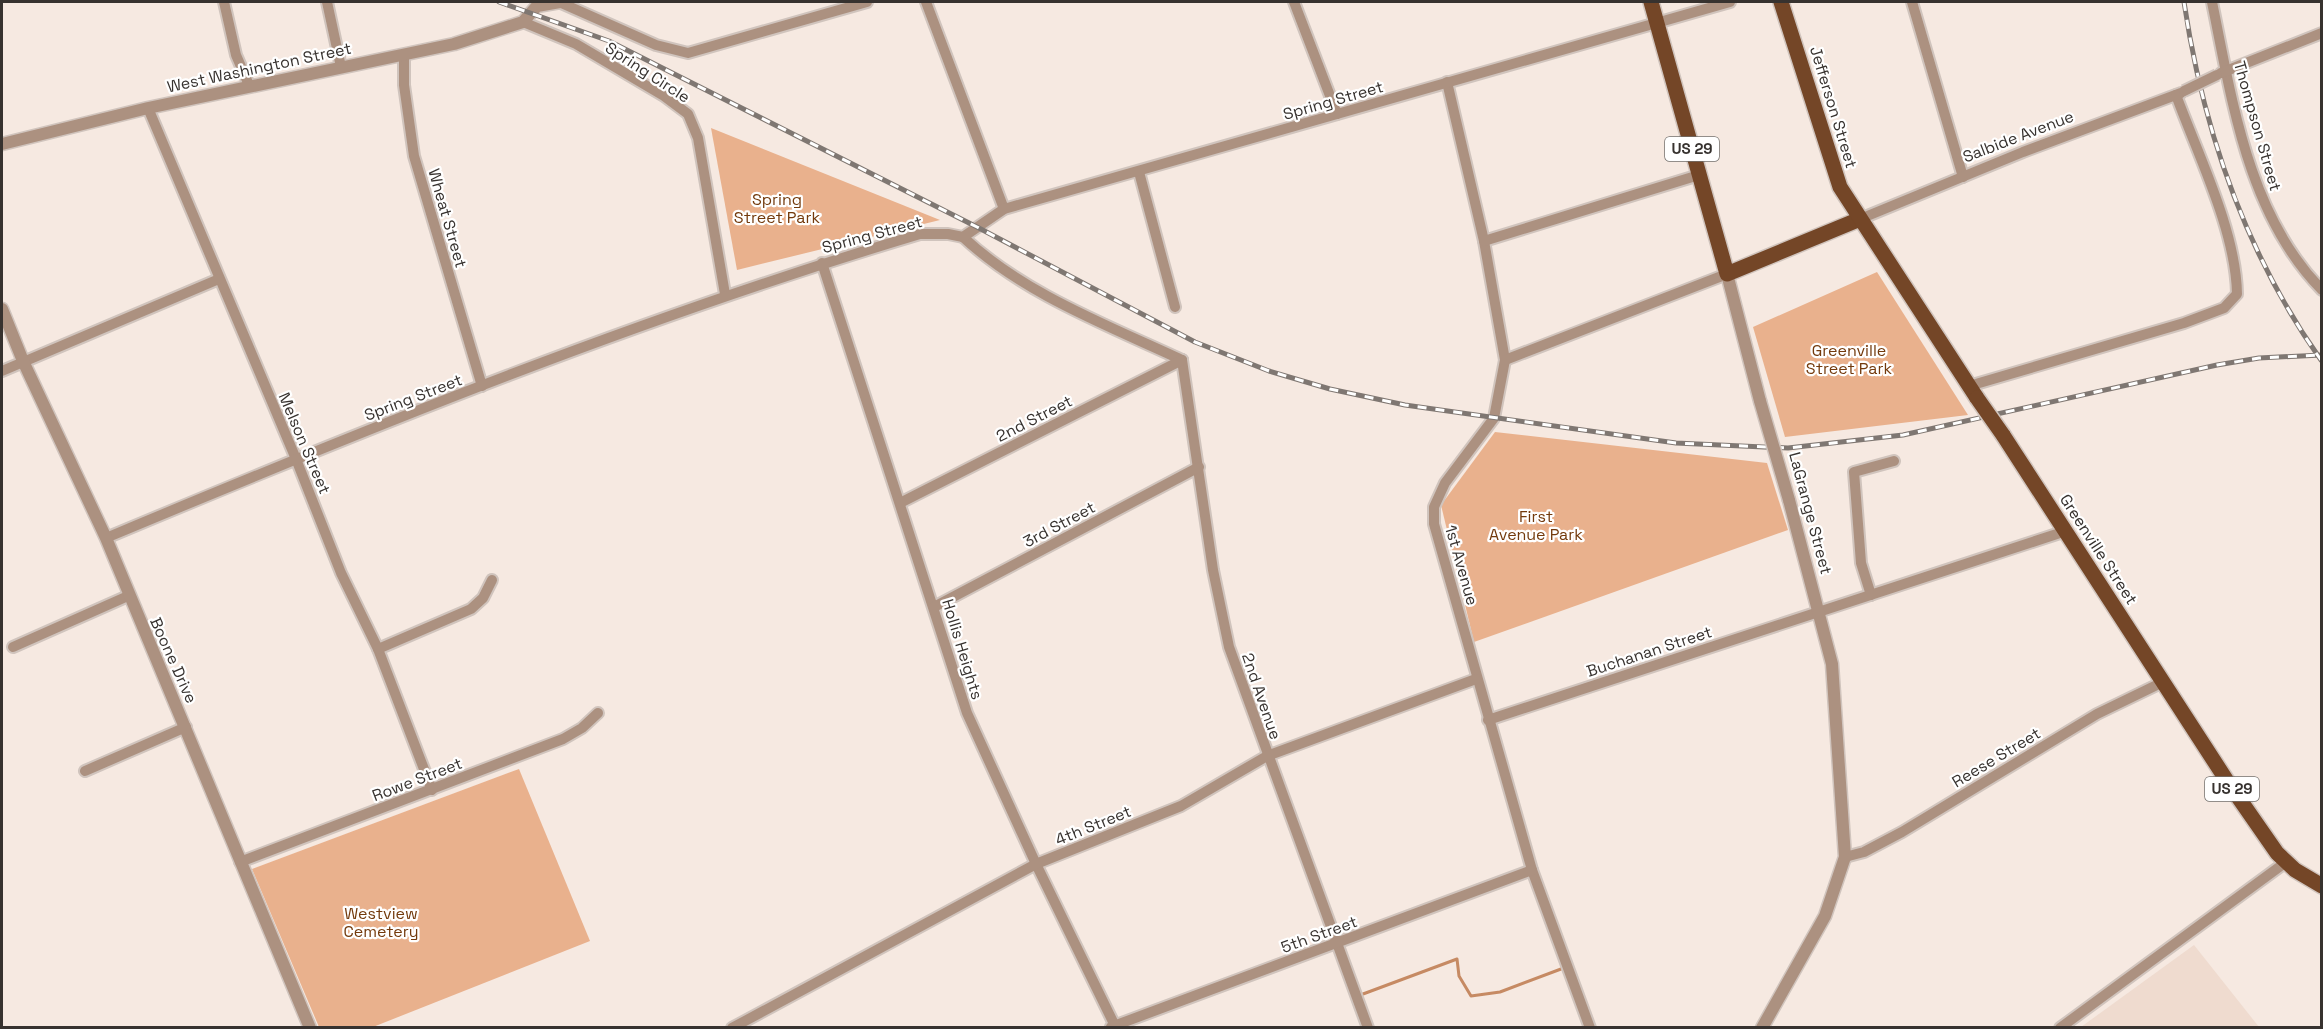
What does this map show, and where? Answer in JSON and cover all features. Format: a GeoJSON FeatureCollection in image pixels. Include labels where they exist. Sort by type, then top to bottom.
{"type":"FeatureCollection","features":[{"type":"Feature","properties":{"kind":"main road","name":"LaGrange Street"},"geometry":{"type":"LineString","coordinates":[[1651,2],[1727,274]]}},
{"type":"Feature","properties":{"kind":"main road","name":"Jefferson Street"},"geometry":{"type":"LineString","coordinates":[[1781,2],[1840,187],[1860,219]]}},
{"type":"Feature","properties":{"kind":"main road"},"geometry":{"type":"LineString","coordinates":[[1840,187],[1844,215],[1842,226]]}},
{"type":"Feature","properties":{"kind":"main road","name":"Salbide Avenue"},"geometry":{"type":"LineString","coordinates":[[1727,274],[1860,219]]}},
{"type":"Feature","properties":{"kind":"main road","name":"Greenville Street"},"geometry":{"type":"LineString","coordinates":[[1860,219],[2066,531],[2229,784],[2286,862],[2322,886]]}},
{"type":"Feature","properties":{"kind":"street"},"geometry":{"type":"LineString","coordinates":[[224,2],[236,55],[249,86]]}},
{"type":"Feature","properties":{"kind":"street"},"geometry":{"type":"LineString","coordinates":[[327,2],[341,67]]}},
{"type":"Feature","properties":{"kind":"street"},"geometry":{"type":"LineString","coordinates":[[560,2],[656,45],[688,53],[867,2]]}},
{"type":"Feature","properties":{"kind":"street"},"geometry":{"type":"LineString","coordinates":[[523,22],[537,6],[570,2]]}},
{"type":"Feature","properties":{"kind":"street"},"geometry":{"type":"LineString","coordinates":[[926,2],[1005,209]]}},
{"type":"Feature","properties":{"kind":"street"},"geometry":{"type":"LineString","coordinates":[[1294,2],[1337,114]]}},
{"type":"Feature","properties":{"kind":"street","name":"Spring Street"},"geometry":{"type":"LineString","coordinates":[[106,538],[296,459],[725,294],[920,234],[948,234],[963,237],[1005,209],[1730,2]]}},
{"type":"Feature","properties":{"kind":"street"},"geometry":{"type":"LineString","coordinates":[[1912,2],[1963,177]]}},
{"type":"Feature","properties":{"kind":"street","name":"Thompson Street"},"geometry":{"type":"LineString","coordinates":[[2212,2],[2221,73],[2260,194],[2286,246],[2319,283]]}},
{"type":"Feature","properties":{"kind":"street","name":"West Washington Street"},"geometry":{"type":"LineString","coordinates":[[2,144],[148,108],[454,44],[523,22]]}},
{"type":"Feature","properties":{"kind":"street","name":"Spring Circle"},"geometry":{"type":"LineString","coordinates":[[523,22],[576,44],[664,96],[688,114],[698,138],[725,294]]}},
{"type":"Feature","properties":{"kind":"street","name":"Salbide Avenue"},"geometry":{"type":"LineString","coordinates":[[1860,219],[2180,93],[2221,73],[2322,33]]}},
{"type":"Feature","properties":{"kind":"street","name":"Wheat Street"},"geometry":{"type":"LineString","coordinates":[[404,55],[404,85],[414,156],[482,386]]}},
{"type":"Feature","properties":{"kind":"street","name":"1st Avenue"},"geometry":{"type":"LineString","coordinates":[[1447,82],[1484,241],[1505,360],[1494,418],[1445,483],[1434,507],[1434,524],[1467,636],[1476,679],[1532,870],[1590,1028]]}},
{"type":"Feature","properties":{"kind":"street"},"geometry":{"type":"LineString","coordinates":[[1973,392],[2184,323],[2224,308],[2237,294],[2237,275],[2230,242],[2180,93]]}},
{"type":"Feature","properties":{"kind":"street","name":"Melson Street"},"geometry":{"type":"LineString","coordinates":[[148,108],[296,459],[341,573],[378,649],[432,790]]}},
{"type":"Feature","properties":{"kind":"street"},"geometry":{"type":"LineString","coordinates":[[1138,172],[1175,307]]}},
{"type":"Feature","properties":{"kind":"street"},"geometry":{"type":"LineString","coordinates":[[1484,241],[1699,175]]}},
{"type":"Feature","properties":{"kind":"street"},"geometry":{"type":"LineString","coordinates":[[963,237],[989,261],[1059,301],[1182,360]]}},
{"type":"Feature","properties":{"kind":"street","name":"Hollis Heights"},"geometry":{"type":"LineString","coordinates":[[822,263],[967,713],[1114,1027]]}},
{"type":"Feature","properties":{"kind":"street"},"geometry":{"type":"LineString","coordinates":[[1505,360],[1727,274]]}},
{"type":"Feature","properties":{"kind":"street","name":"LaGrange Street"},"geometry":{"type":"LineString","coordinates":[[1727,274],[1832,664],[1845,857],[1825,916],[1762,1028]]}},
{"type":"Feature","properties":{"kind":"street"},"geometry":{"type":"LineString","coordinates":[[2,371],[219,279]]}},
{"type":"Feature","properties":{"kind":"street","name":"Boone Drive"},"geometry":{"type":"LineString","coordinates":[[2,309],[23,362],[106,538],[128,596],[186,727],[310,1028]]}},
{"type":"Feature","properties":{"kind":"street","name":"2nd Avenue"},"geometry":{"type":"LineString","coordinates":[[1182,360],[1213,570],[1229,647],[1368,1028]]}},
{"type":"Feature","properties":{"kind":"street","name":"2nd Street"},"geometry":{"type":"LineString","coordinates":[[900,503],[1182,360]]}},
{"type":"Feature","properties":{"kind":"street"},"geometry":{"type":"LineString","coordinates":[[1871,595],[1862,563],[1854,472],[1894,461]]}},
{"type":"Feature","properties":{"kind":"street","name":"3rd Street"},"geometry":{"type":"LineString","coordinates":[[934,607],[1198,468]]}},
{"type":"Feature","properties":{"kind":"street","name":"Buchanan Street"},"geometry":{"type":"LineString","coordinates":[[1488,720],[2066,531]]}},
{"type":"Feature","properties":{"kind":"street"},"geometry":{"type":"LineString","coordinates":[[378,649],[471,609],[483,598],[492,580]]}},
{"type":"Feature","properties":{"kind":"street"},"geometry":{"type":"LineString","coordinates":[[13,647],[128,596]]}},
{"type":"Feature","properties":{"kind":"street","name":"4th Street"},"geometry":{"type":"LineString","coordinates":[[732,1028],[1036,864],[1181,806],[1267,756],[1476,679]]}},
{"type":"Feature","properties":{"kind":"street","name":"Reese Street"},"geometry":{"type":"LineString","coordinates":[[1845,857],[1864,852],[1902,832],[2097,714],[2163,682]]}},
{"type":"Feature","properties":{"kind":"street","name":"Rowe Street"},"geometry":{"type":"LineString","coordinates":[[240,862],[563,739],[582,728],[598,713]]}},
{"type":"Feature","properties":{"kind":"street"},"geometry":{"type":"LineString","coordinates":[[85,771],[186,727]]}},
{"type":"Feature","properties":{"kind":"street"},"geometry":{"type":"LineString","coordinates":[[2060,1028],[2286,862]]}},
{"type":"Feature","properties":{"kind":"street","name":"5th Street"},"geometry":{"type":"LineString","coordinates":[[1114,1027],[1532,870]]}},
{"type":"Feature","properties":{"kind":"shaded area"},"geometry":{"type":"Polygon","coordinates":[[[2194,945],[2259,1027],[2081,1027],[2194,945]]]}},
{"type":"Feature","properties":{"kind":"green space","name":"Spring Street Park"},"geometry":{"type":"Polygon","coordinates":[[[711,128],[940,220],[737,270],[711,128]]]}},
{"type":"Feature","properties":{"kind":"green space","name":"Greenville Street Park"},"geometry":{"type":"Polygon","coordinates":[[[1877,272],[1968,415],[1785,437],[1753,327],[1877,272]]]}},
{"type":"Feature","properties":{"kind":"green space","name":"First Avenue Park"},"geometry":{"type":"Polygon","coordinates":[[[1495,432],[1767,463],[1788,530],[1474,642],[1441,505],[1495,432]]]}},
{"type":"Feature","properties":{"kind":"green space","name":"Westview Cemetery"},"geometry":{"type":"Polygon","coordinates":[[[519,769],[590,941],[373,1027],[319,1027],[252,869],[519,769]]]}},
{"type":"Feature","properties":{"kind":"waterway"},"geometry":{"type":"LineString","coordinates":[[1363,994],[1457,959],[1459,976],[1471,996],[1500,992],[1561,969]]}},
{"type":"Feature","properties":{"kind":"railway"},"geometry":{"type":"LineString","coordinates":[[499,2],[609,41],[977,227],[1195,342],[1269,371],[1330,389],[1405,405],[1676,443],[1788,448],[1903,435],[2217,365],[2259,358],[2322,355]]}},
{"type":"Feature","properties":{"kind":"railway"},"geometry":{"type":"LineString","coordinates":[[2184,2],[2203,97],[2232,189],[2271,277],[2294,319],[2321,360]]}}]}
